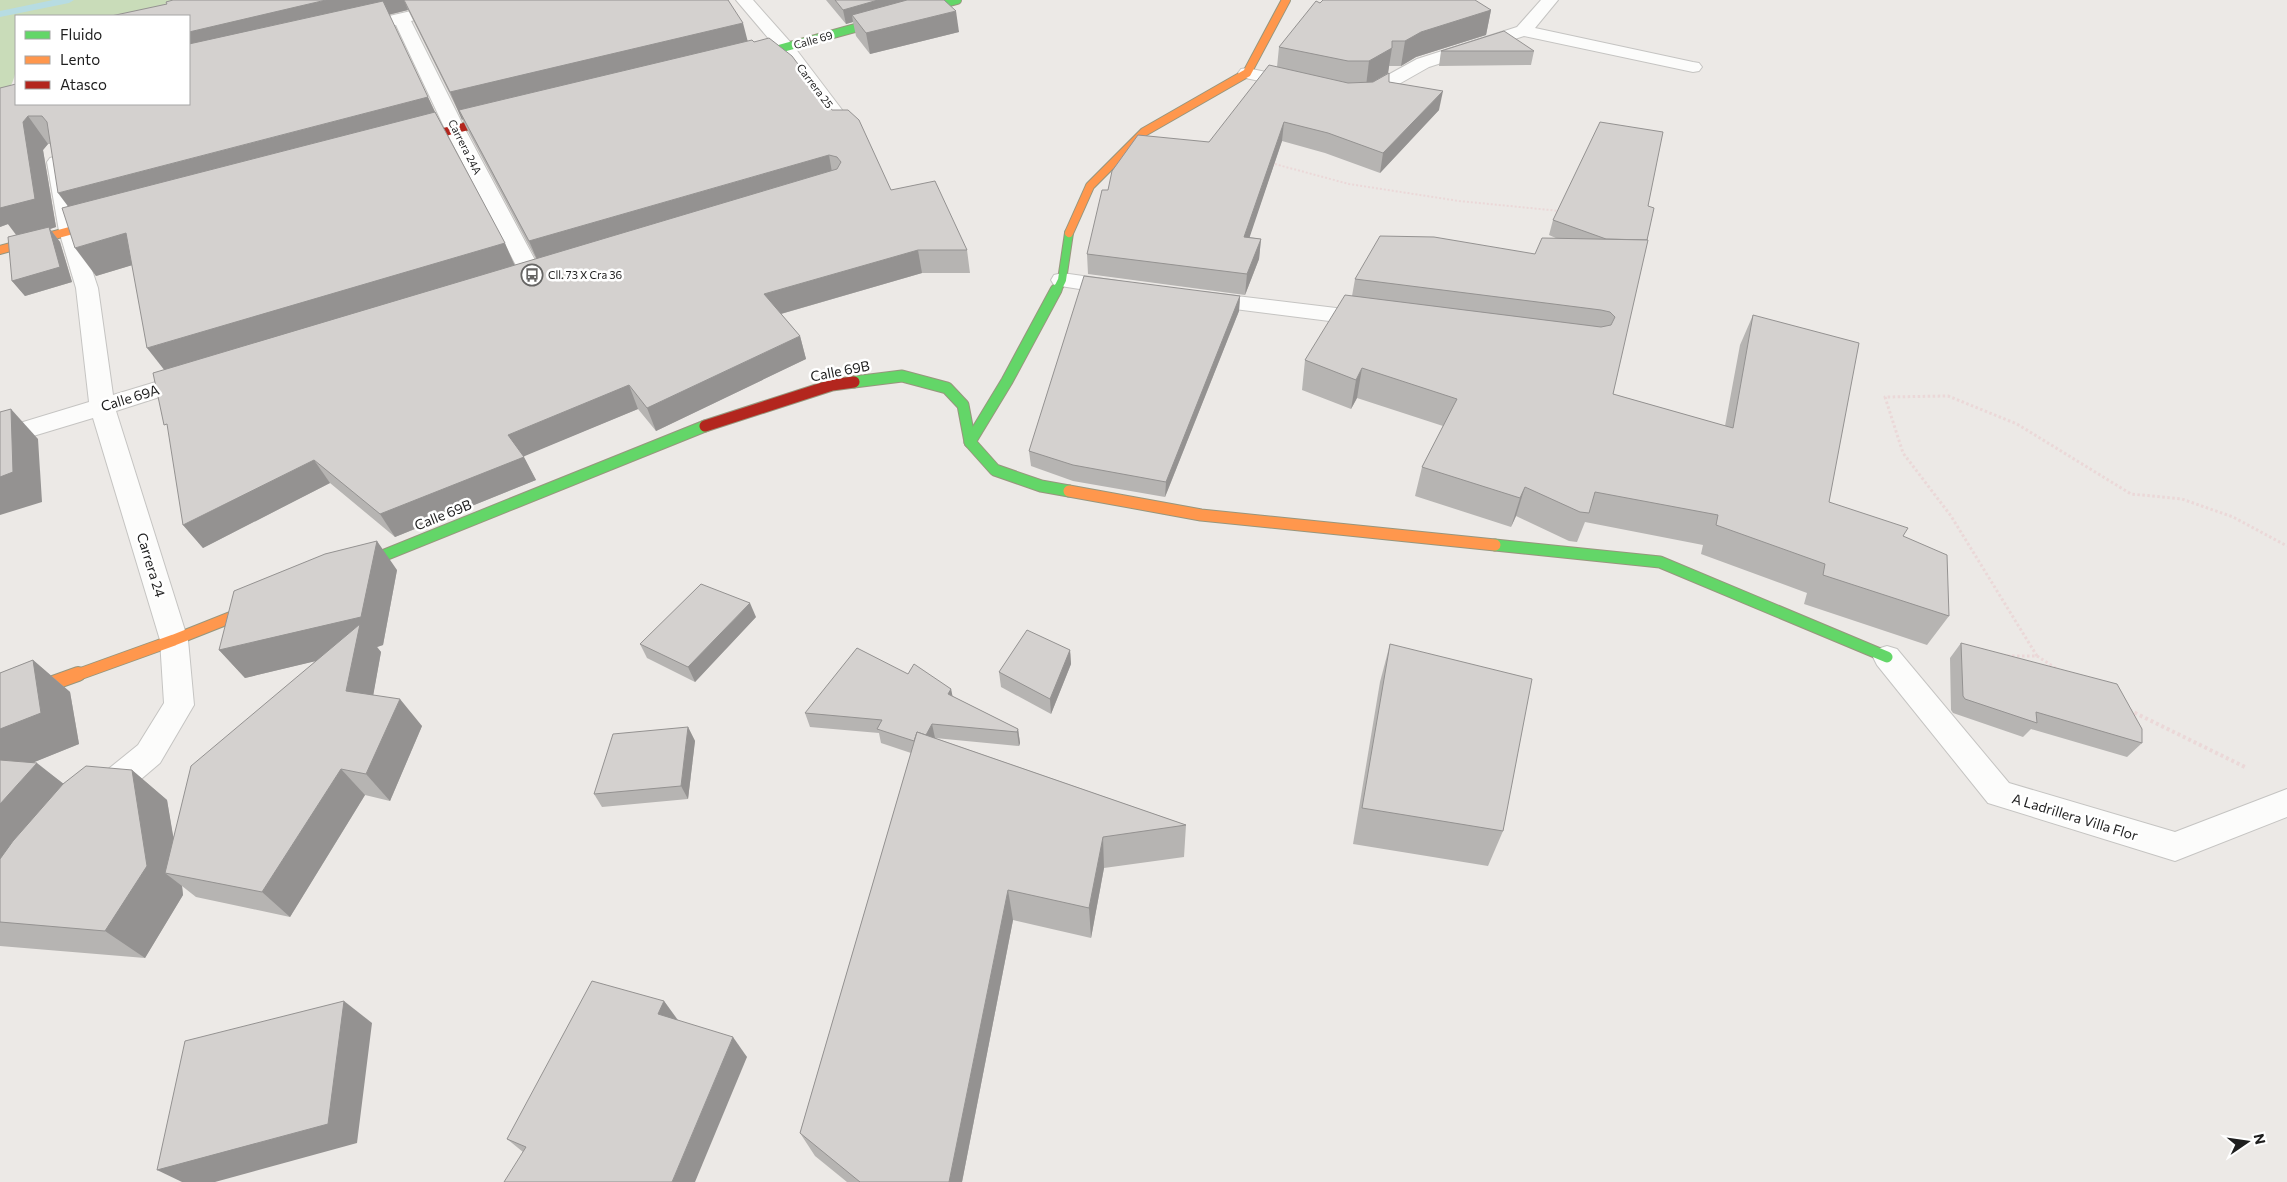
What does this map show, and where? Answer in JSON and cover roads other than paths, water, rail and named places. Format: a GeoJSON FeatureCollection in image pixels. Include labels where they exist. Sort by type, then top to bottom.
{"type":"FeatureCollection","features":[{"type":"Feature","properties":{"kind":"street"},"geometry":{"type":"LineString","coordinates":[[343,32],[481,0]]}},
{"type":"Feature","properties":{"kind":"street","name":"Carrera 25"},"geometry":{"type":"LineString","coordinates":[[744,0],[786,48],[845,127]]}},
{"type":"Feature","properties":{"kind":"street","name":"Calle 69"},"geometry":{"type":"LineString","coordinates":[[739,60],[957,0]]}},
{"type":"Feature","properties":{"kind":"street"},"geometry":{"type":"LineString","coordinates":[[1286,0],[1247,73],[1144,132],[1090,186],[1069,230],[1062,280],[1007,381],[970,442],[995,470],[1041,486],[1201,515],[1660,562],[1887,656]]}},
{"type":"Feature","properties":{"kind":"street"},"geometry":{"type":"LineString","coordinates":[[1523,31],[1550,0]]}},
{"type":"Feature","properties":{"kind":"street","name":"Carrera 24A"},"geometry":{"type":"LineString","coordinates":[[401,18],[455,129],[532,275]]}},
{"type":"Feature","properties":{"kind":"street"},"geometry":{"type":"LineString","coordinates":[[1335,92],[1345,94],[1370,93],[1422,63],[1523,31],[1692,68]]}},
{"type":"Feature","properties":{"kind":"street"},"geometry":{"type":"LineString","coordinates":[[1247,73],[1315,88]]}},
{"type":"Feature","properties":{"kind":"street"},"geometry":{"type":"LineString","coordinates":[[397,144],[512,115]]}},
{"type":"Feature","properties":{"kind":"street","name":"Carrera 24"},"geometry":{"type":"LineString","coordinates":[[55,150],[69,231],[87,288],[102,406],[174,640],[179,705],[149,754],[83,810]]}},
{"type":"Feature","properties":{"kind":"street"},"geometry":{"type":"LineString","coordinates":[[0,250],[117,218]]}},
{"type":"Feature","properties":{"kind":"street"},"geometry":{"type":"LineString","coordinates":[[1062,280],[1136,291]]}},
{"type":"Feature","properties":{"kind":"street"},"geometry":{"type":"LineString","coordinates":[[1184,297],[1386,321]]}},
{"type":"Feature","properties":{"kind":"street","name":"Calle 69A"},"geometry":{"type":"LineString","coordinates":[[0,438],[207,374]]}},
{"type":"Feature","properties":{"kind":"street","name":"Calle 69B"},"geometry":{"type":"LineString","coordinates":[[337,574],[688,431],[832,385],[902,376],[947,388],[963,405],[970,442]]}},
{"type":"Feature","properties":{"kind":"street"},"geometry":{"type":"LineString","coordinates":[[0,702],[174,640],[274,600]]}},
{"type":"Feature","properties":{"kind":"street","name":"A Ladrillera Villa Flor"},"geometry":{"type":"LineString","coordinates":[[1887,656],[1999,793],[2175,847],[2287,803]]}},
{"type":"Feature","properties":{"kind":"waterway"},"geometry":{"type":"LineString","coordinates":[[0,14],[69,0]]}},
{"type":"Feature","properties":{"kind":"place","name":"Cll. 73 X Cra 36"},"geometry":{"type":"Point","coordinates":[532,275]}}]}
